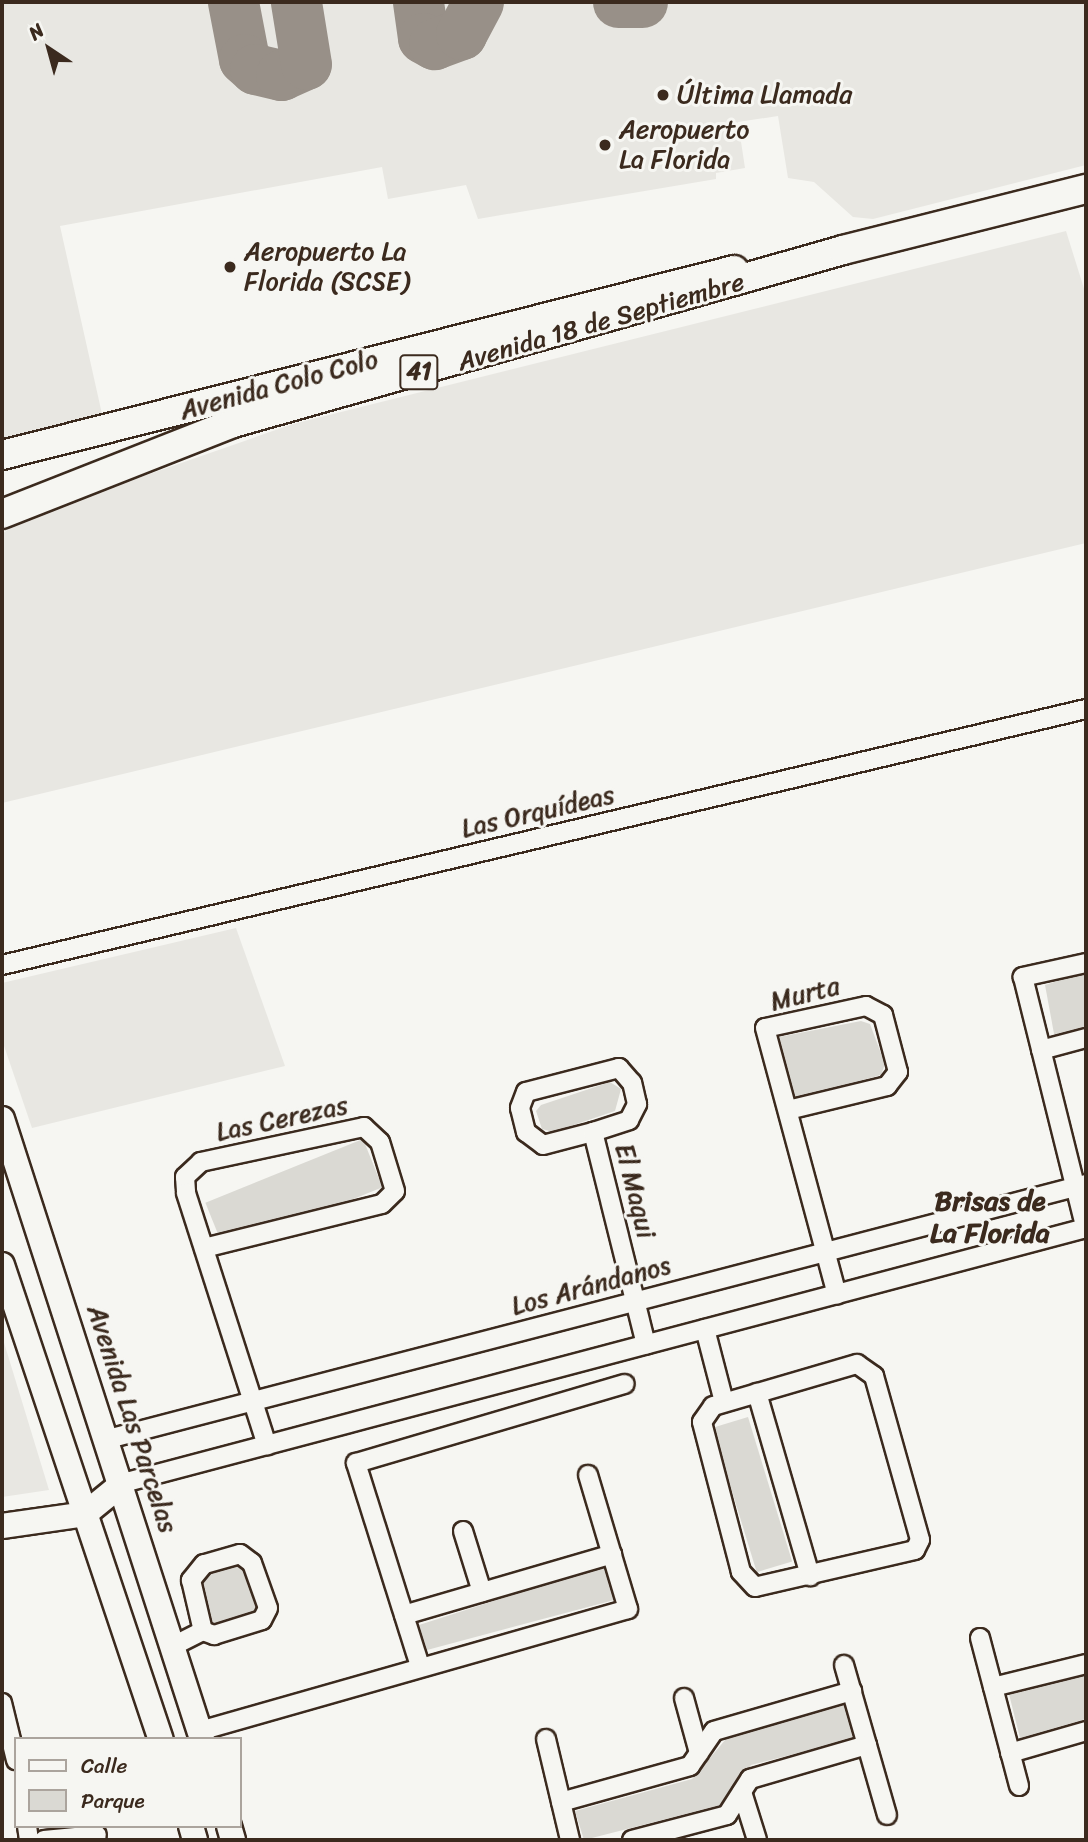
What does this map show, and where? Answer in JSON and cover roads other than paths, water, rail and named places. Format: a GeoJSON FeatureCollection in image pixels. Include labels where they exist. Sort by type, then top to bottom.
{"type":"FeatureCollection","features":[{"type":"Feature","properties":{"kind":"main road","name":"41"},"geometry":{"type":"LineString","coordinates":[[843,250],[1086,189]]}},
{"type":"Feature","properties":{"kind":"main road","name":"Avenida Colo Colo"},"geometry":{"type":"LineString","coordinates":[[2,456],[690,278],[843,250]]}},
{"type":"Feature","properties":{"kind":"main road","name":"Avenida 18 de Septiembre"},"geometry":{"type":"LineString","coordinates":[[2,514],[233,423],[843,250]]}},
{"type":"Feature","properties":{"kind":"main road","name":"Avenida Las Parcelas"},"geometry":{"type":"LineString","coordinates":[[2,1119],[175,1645],[201,1735]]}},
{"type":"Feature","properties":{"kind":"main road"},"geometry":{"type":"LineString","coordinates":[[2,1265],[160,1737]]}},
{"type":"Feature","properties":{"kind":"main road"},"geometry":{"type":"LineString","coordinates":[[2,1526],[85,1514],[122,1483]]}},
{"type":"Feature","properties":{"kind":"street","name":"Las Orquídeas"},"geometry":{"type":"LineString","coordinates":[[2,965],[1086,709]]}},
{"type":"Feature","properties":{"kind":"street"},"geometry":{"type":"LineString","coordinates":[[122,1483],[1086,1228],[1081,1185],[1041,1050],[1023,977],[1086,963]]}},
{"type":"Feature","properties":{"kind":"street","name":"Murta"},"geometry":{"type":"LineString","coordinates":[[788,1110],[887,1086],[898,1072],[883,1016],[866,1006],[765,1028],[837,1294]]}},
{"type":"Feature","properties":{"kind":"street"},"geometry":{"type":"LineString","coordinates":[[1041,1050],[1086,1038]]}},
{"type":"Feature","properties":{"kind":"street","name":"El Maqui"},"geometry":{"type":"LineString","coordinates":[[619,1068],[632,1083],[637,1104],[629,1120],[593,1132],[543,1145],[526,1132],[520,1108],[526,1092],[619,1068]]}},
{"type":"Feature","properties":{"kind":"street","name":"Las Cerezas"},"geometry":{"type":"LineString","coordinates":[[204,1248],[382,1204],[395,1191],[380,1142],[364,1128],[201,1162],[185,1178],[204,1248],[267,1445]]}},
{"type":"Feature","properties":{"kind":"street","name":"El Maqui"},"geometry":{"type":"LineString","coordinates":[[593,1132],[646,1344]]}},
{"type":"Feature","properties":{"kind":"street","name":"Los Arándanos"},"geometry":{"type":"LineString","coordinates":[[108,1440],[1081,1185]]}},
{"type":"Feature","properties":{"kind":"street"},"geometry":{"type":"LineString","coordinates":[[705,1329],[724,1402]]}},
{"type":"Feature","properties":{"kind":"street"},"geometry":{"type":"LineString","coordinates":[[857,1364],[874,1376],[920,1540],[915,1550],[762,1588],[741,1572],[702,1422],[713,1405],[724,1402],[857,1364]]}},
{"type":"Feature","properties":{"kind":"street"},"geometry":{"type":"LineString","coordinates":[[420,1666],[356,1463],[625,1384]]}},
{"type":"Feature","properties":{"kind":"street"},"geometry":{"type":"LineString","coordinates":[[757,1393],[810,1576]]}},
{"type":"Feature","properties":{"kind":"street"},"geometry":{"type":"LineString","coordinates":[[201,1735],[420,1666],[628,1609],[588,1475]]}},
{"type":"Feature","properties":{"kind":"street"},"geometry":{"type":"LineString","coordinates":[[463,1531],[482,1592]]}},
{"type":"Feature","properties":{"kind":"street"},"geometry":{"type":"LineString","coordinates":[[404,1615],[612,1553]]}},
{"type":"Feature","properties":{"kind":"street"},"geometry":{"type":"LineString","coordinates":[[175,1645],[203,1631],[214,1635],[262,1620],[268,1608],[252,1563],[240,1554],[204,1564],[191,1580],[203,1631]]}},
{"type":"Feature","properties":{"kind":"street"},"geometry":{"type":"LineString","coordinates":[[980,1638],[1019,1786]]}},
{"type":"Feature","properties":{"kind":"street"},"geometry":{"type":"LineString","coordinates":[[993,1687],[1086,1664]]}},
{"type":"Feature","properties":{"kind":"street"},"geometry":{"type":"LineString","coordinates":[[845,1665],[887,1815]]}},
{"type":"Feature","properties":{"kind":"street"},"geometry":{"type":"LineString","coordinates":[[561,1802],[690,1766],[713,1731],[852,1690]]}},
{"type":"Feature","properties":{"kind":"street"},"geometry":{"type":"LineString","coordinates":[[684,1698],[699,1753]]}},
{"type":"Feature","properties":{"kind":"street"},"geometry":{"type":"LineString","coordinates":[[2,1703],[14,1753]]}},
{"type":"Feature","properties":{"kind":"street"},"geometry":{"type":"LineString","coordinates":[[1010,1753],[1086,1731]]}},
{"type":"Feature","properties":{"kind":"street"},"geometry":{"type":"LineString","coordinates":[[546,1739],[570,1840]]}},
{"type":"Feature","properties":{"kind":"street"},"geometry":{"type":"LineString","coordinates":[[632,1840],[727,1815],[750,1779],[867,1745]]}},
{"type":"Feature","properties":{"kind":"street"},"geometry":{"type":"LineString","coordinates":[[742,1792],[757,1840]]}},
{"type":"Feature","properties":{"kind":"street"},"geometry":{"type":"LineString","coordinates":[[44,1840],[97,1835]]}},
{"type":"Feature","properties":{"kind":"place","name":"Última Llamada"},"geometry":{"type":"Point","coordinates":[663,95]}},
{"type":"Feature","properties":{"kind":"place","name":"Aeropuerto La Florida"},"geometry":{"type":"Point","coordinates":[605,145]}},
{"type":"Feature","properties":{"kind":"place","name":"Aeropuerto La Florida (SCSE)"},"geometry":{"type":"Point","coordinates":[230,267]}},
{"type":"Feature","properties":{"kind":"district","name":"Brisas de La Florida"},"geometry":{"type":"Point","coordinates":[990,1217]}}]}
